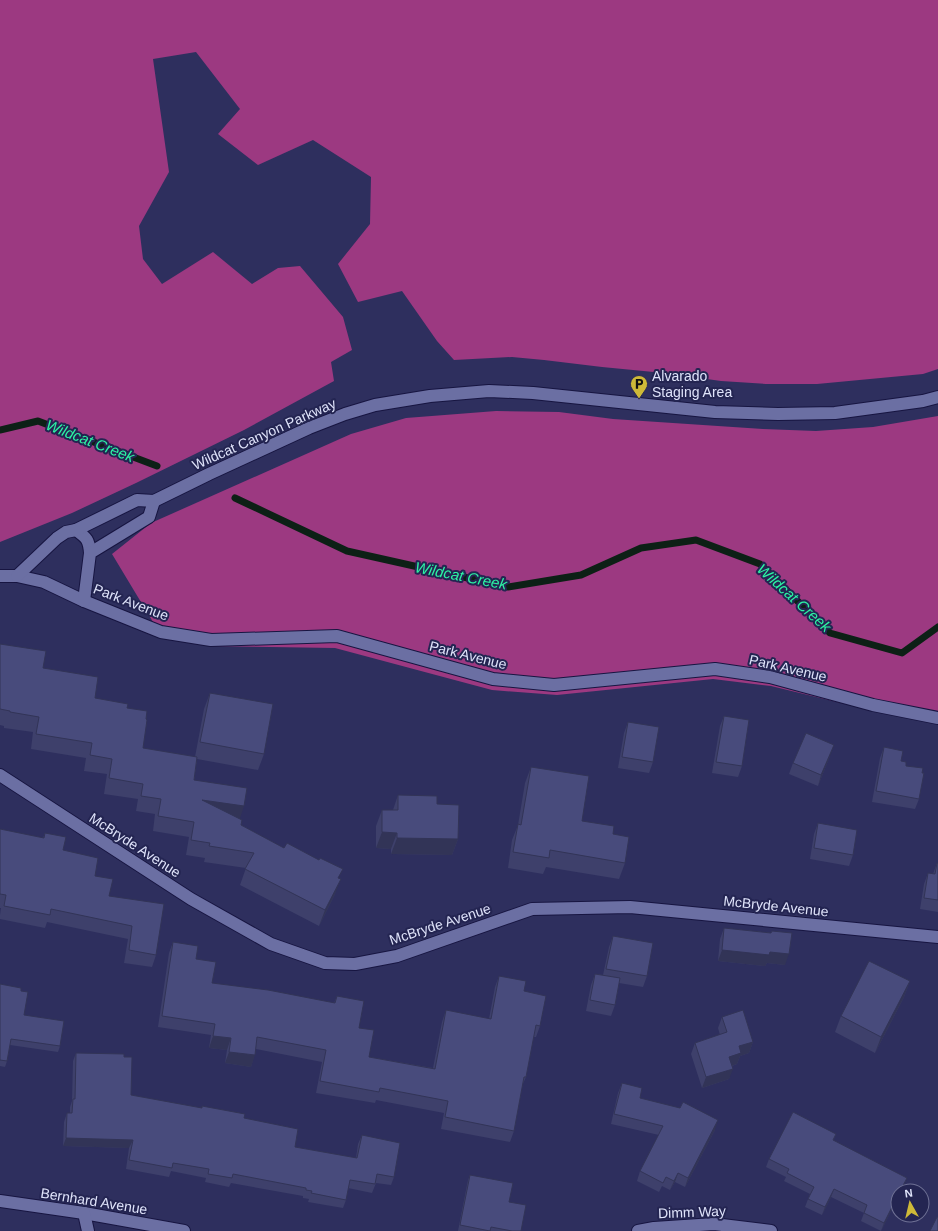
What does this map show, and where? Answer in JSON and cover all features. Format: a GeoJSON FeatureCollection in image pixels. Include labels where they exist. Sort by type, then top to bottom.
{"type":"FeatureCollection","features":[{"type":"Feature","properties":{"kind":"street","name":"Wildcat Canyon Parkway"},"geometry":{"type":"LineString","coordinates":[[17,576],[57,538],[66,532],[76,530],[137,500],[154,501],[216,470],[309,428],[375,405],[430,396],[489,391],[533,393],[715,412],[778,414],[835,413],[923,401],[938,397]]}},
{"type":"Feature","properties":{"kind":"street"},"geometry":{"type":"LineString","coordinates":[[90,553],[148,517],[154,501]]}},
{"type":"Feature","properties":{"kind":"street"},"geometry":{"type":"LineString","coordinates":[[76,530],[86,537],[89,543],[90,553],[84,601]]}},
{"type":"Feature","properties":{"kind":"street","name":"Park Avenue"},"geometry":{"type":"LineString","coordinates":[[0,576],[17,576],[44,582],[84,601],[161,632],[211,640],[337,636],[493,679],[554,685],[715,669],[770,677],[873,705],[938,718]]}},
{"type":"Feature","properties":{"kind":"street","name":"McBryde Avenue"},"geometry":{"type":"LineString","coordinates":[[0,775],[191,899],[271,944],[326,962],[355,964],[397,956],[532,909],[630,907],[938,937]]}},
{"type":"Feature","properties":{"kind":"street","name":"Bernhard Avenue"},"geometry":{"type":"LineString","coordinates":[[0,1201],[84,1213],[184,1231]]}},
{"type":"Feature","properties":{"kind":"street"},"geometry":{"type":"LineString","coordinates":[[84,1213],[88,1231]]}},
{"type":"Feature","properties":{"kind":"street","name":"Dimm Way"},"geometry":{"type":"LineString","coordinates":[[638,1231],[654,1228],[714,1224],[771,1231]]}},
{"type":"Feature","properties":{"kind":"shaded area"},"geometry":{"type":"Polygon","coordinates":[[[0,0],[938,0],[938,369],[923,374],[817,384],[766,384],[721,381],[664,373],[512,357],[454,360],[437,341],[402,291],[358,302],[338,264],[370,224],[371,177],[313,140],[258,165],[218,134],[240,109],[196,52],[153,59],[169,172],[139,226],[143,259],[162,284],[213,252],[252,284],[278,268],[300,266],[343,317],[352,350],[331,362],[334,381],[244,430],[136,483],[72,513],[0,542],[0,0]]]}},
{"type":"Feature","properties":{"kind":"shaded area"},"geometry":{"type":"Polygon","coordinates":[[[496,411],[559,412],[613,419],[816,431],[873,427],[938,416],[938,718],[874,711],[771,686],[713,679],[557,695],[492,690],[335,648],[209,646],[162,637],[112,554],[151,523],[351,434],[406,418],[496,411]]]}},
{"type":"Feature","properties":{"kind":"building"},"geometry":{"type":"Polygon","coordinates":[[[0,644],[46,651],[43,668],[98,677],[95,698],[128,704],[127,708],[147,711],[143,748],[197,757],[194,780],[247,788],[244,806],[202,800],[242,820],[241,825],[284,848],[287,843],[319,860],[320,858],[343,869],[338,878],[341,879],[325,910],[245,869],[254,853],[209,846],[210,843],[191,840],[194,822],[158,816],[161,799],[141,796],[143,784],[109,778],[112,759],[90,755],[92,743],[36,734],[39,717],[0,709],[0,644]]]}},
{"type":"Feature","properties":{"kind":"building"},"geometry":{"type":"Polygon","coordinates":[[[210,693],[273,704],[264,754],[200,742],[210,693]]]}},
{"type":"Feature","properties":{"kind":"building"},"geometry":{"type":"Polygon","coordinates":[[[724,716],[749,720],[742,766],[716,762],[724,716]]]}},
{"type":"Feature","properties":{"kind":"building"},"geometry":{"type":"Polygon","coordinates":[[[628,722],[659,727],[653,762],[622,757],[628,722]]]}},
{"type":"Feature","properties":{"kind":"building"},"geometry":{"type":"Polygon","coordinates":[[[806,733],[834,745],[821,775],[793,763],[806,733]]]}},
{"type":"Feature","properties":{"kind":"building"},"geometry":{"type":"Polygon","coordinates":[[[884,747],[903,751],[901,761],[906,762],[906,766],[923,768],[922,773],[924,773],[919,799],[876,791],[884,747]]]}},
{"type":"Feature","properties":{"kind":"building"},"geometry":{"type":"Polygon","coordinates":[[[531,767],[589,776],[582,821],[614,826],[613,834],[629,837],[625,863],[550,850],[549,858],[513,852],[518,824],[521,825],[531,767]]]}},
{"type":"Feature","properties":{"kind":"building"},"geometry":{"type":"Polygon","coordinates":[[[398,795],[437,796],[437,804],[459,805],[458,839],[397,838],[397,833],[382,832],[382,810],[398,810],[398,795]]]}},
{"type":"Feature","properties":{"kind":"building"},"geometry":{"type":"Polygon","coordinates":[[[818,823],[857,830],[853,855],[814,848],[818,823]]]}},
{"type":"Feature","properties":{"kind":"building"},"geometry":{"type":"Polygon","coordinates":[[[0,829],[44,838],[45,833],[66,837],[63,850],[98,858],[95,876],[113,879],[109,896],[164,904],[156,955],[129,950],[132,926],[51,909],[50,915],[4,906],[6,895],[0,894],[0,829]]]}},
{"type":"Feature","properties":{"kind":"building"},"geometry":{"type":"Polygon","coordinates":[[[937,863],[938,900],[924,898],[928,873],[935,874],[937,863]]]}},
{"type":"Feature","properties":{"kind":"building"},"geometry":{"type":"Polygon","coordinates":[[[724,928],[771,933],[772,931],[792,933],[789,954],[770,952],[769,955],[722,950],[724,928]]]}},
{"type":"Feature","properties":{"kind":"building"},"geometry":{"type":"Polygon","coordinates":[[[613,936],[653,943],[647,976],[606,969],[613,936]]]}},
{"type":"Feature","properties":{"kind":"building"},"geometry":{"type":"Polygon","coordinates":[[[173,942],[198,946],[196,959],[216,962],[212,983],[268,990],[335,1003],[337,996],[364,1001],[359,1028],[374,1030],[369,1057],[435,1069],[446,1010],[491,1019],[499,976],[526,981],[524,991],[546,996],[540,1026],[536,1025],[514,1131],[445,1117],[448,1101],[380,1088],[379,1092],[320,1081],[326,1050],[257,1037],[255,1055],[229,1052],[231,1038],[213,1036],[215,1024],[162,1016],[173,942]]]}},
{"type":"Feature","properties":{"kind":"building"},"geometry":{"type":"Polygon","coordinates":[[[869,961],[910,981],[881,1037],[841,1016],[869,961]]]}},
{"type":"Feature","properties":{"kind":"building"},"geometry":{"type":"Polygon","coordinates":[[[595,974],[620,978],[615,1005],[590,1000],[595,974]]]}},
{"type":"Feature","properties":{"kind":"building"},"geometry":{"type":"Polygon","coordinates":[[[0,984],[21,988],[21,991],[28,992],[24,1015],[64,1021],[60,1046],[11,1039],[7,1061],[0,1060],[0,984]]]}},
{"type":"Feature","properties":{"kind":"building"},"geometry":{"type":"Polygon","coordinates":[[[743,1010],[753,1042],[739,1046],[741,1053],[729,1057],[733,1069],[706,1077],[695,1043],[727,1032],[722,1017],[743,1010]]]}},
{"type":"Feature","properties":{"kind":"building"},"geometry":{"type":"Polygon","coordinates":[[[76,1053],[124,1054],[124,1057],[132,1057],[131,1095],[245,1114],[244,1118],[298,1129],[295,1147],[357,1158],[362,1135],[400,1143],[394,1177],[377,1174],[375,1184],[350,1180],[346,1200],[311,1193],[312,1191],[306,1190],[306,1188],[233,1174],[232,1178],[208,1174],[209,1169],[173,1163],[172,1168],[129,1160],[133,1140],[66,1138],[67,1113],[72,1113],[73,1099],[75,1099],[76,1053]]]}},
{"type":"Feature","properties":{"kind":"building"},"geometry":{"type":"Polygon","coordinates":[[[622,1083],[642,1088],[640,1098],[680,1108],[683,1102],[718,1120],[688,1178],[678,1173],[674,1181],[666,1177],[663,1183],[640,1171],[663,1126],[614,1114],[622,1083]]]}},
{"type":"Feature","properties":{"kind":"building"},"geometry":{"type":"Polygon","coordinates":[[[793,1112],[836,1134],[833,1140],[907,1178],[904,1183],[890,1183],[890,1211],[884,1223],[864,1213],[867,1205],[834,1189],[825,1207],[808,1199],[814,1187],[787,1173],[789,1169],[769,1159],[793,1112]]]}},
{"type":"Feature","properties":{"kind":"building"},"geometry":{"type":"Polygon","coordinates":[[[470,1175],[513,1183],[509,1202],[526,1205],[521,1231],[491,1227],[490,1231],[460,1225],[470,1175]]]}},
{"type":"Feature","properties":{"kind":"building"},"geometry":{"type":"Polygon","coordinates":[[[937,1217],[938,1231],[930,1231],[937,1217]]]}},
{"type":"Feature","properties":{"kind":"waterway","name":"Wildcat Creek"},"geometry":{"type":"LineString","coordinates":[[0,430],[38,421],[157,466]]}},
{"type":"Feature","properties":{"kind":"waterway","name":"Wildcat Creek"},"geometry":{"type":"LineString","coordinates":[[235,498],[347,551],[508,587],[581,575],[641,548],[696,540],[760,564],[830,633],[902,653],[938,627]]}},
{"type":"Feature","properties":{"kind":"place","name":"Alvarado Staging Area"},"geometry":{"type":"Point","coordinates":[639,399]}}]}
